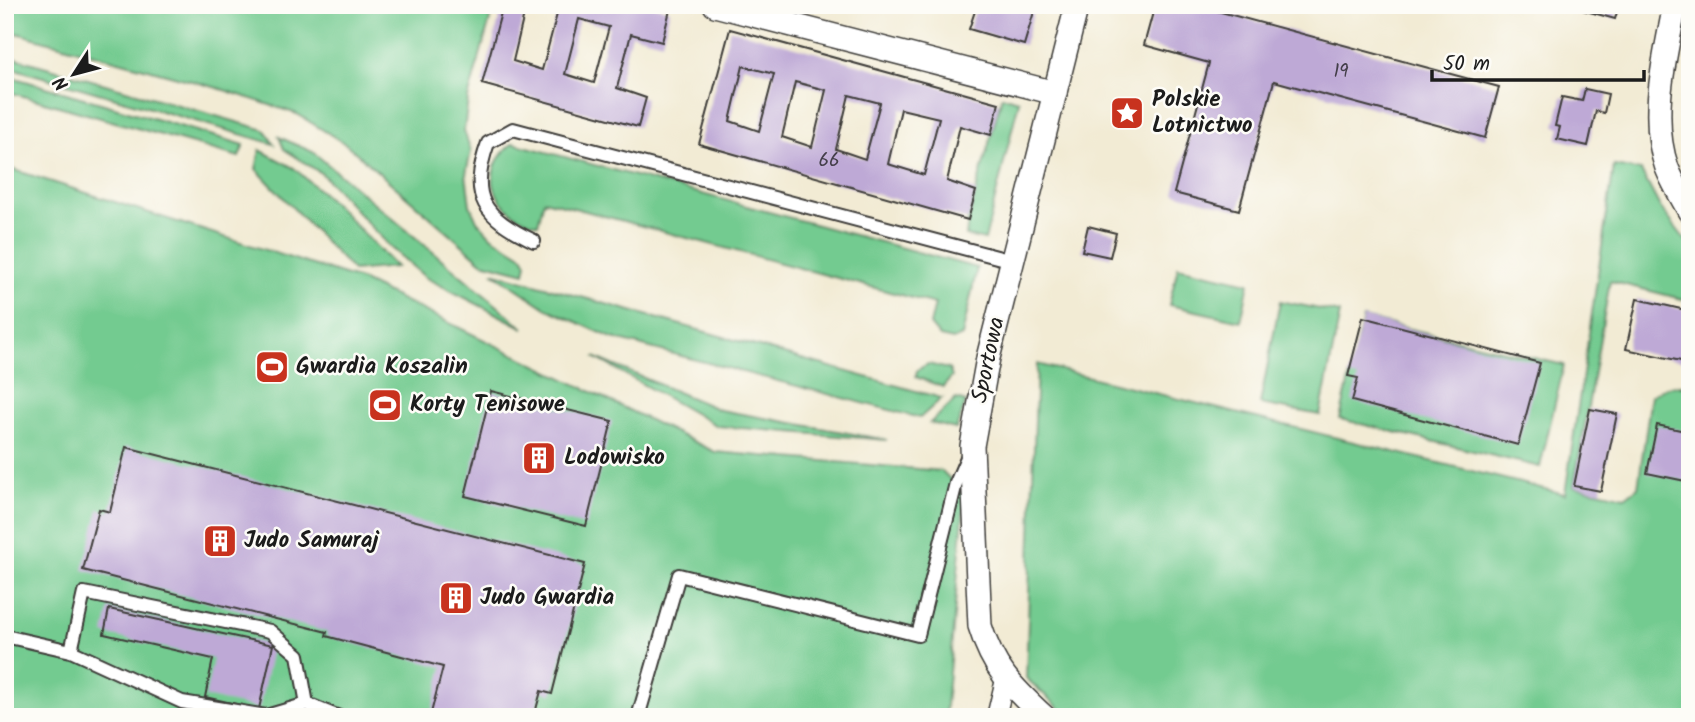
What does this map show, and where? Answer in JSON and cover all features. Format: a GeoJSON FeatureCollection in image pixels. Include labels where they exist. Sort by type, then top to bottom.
{"type":"FeatureCollection","features":[{"type":"Feature","properties":{"kind":"street"},"geometry":{"type":"LineString","coordinates":[[715,5],[1055,93]]}},
{"type":"Feature","properties":{"kind":"street","name":"Sportowa"},"geometry":{"type":"LineString","coordinates":[[1044,717],[1004,680],[988,652],[980,626],[971,446],[988,358],[1077,5]]}},
{"type":"Feature","properties":{"kind":"street"},"geometry":{"type":"LineString","coordinates":[[1675,5],[1659,110],[1661,144],[1668,169],[1690,212]]}},
{"type":"Feature","properties":{"kind":"street"},"geometry":{"type":"LineString","coordinates":[[996,717],[1004,680]]}},
{"type":"Feature","properties":{"kind":"lane"},"geometry":{"type":"LineString","coordinates":[[534,241],[502,225],[485,207],[478,171],[488,143],[513,129],[1012,261]]}},
{"type":"Feature","properties":{"kind":"lane"},"geometry":{"type":"LineString","coordinates":[[638,717],[679,575],[918,635],[956,483],[971,446]]}},
{"type":"Feature","properties":{"kind":"lane"},"geometry":{"type":"LineString","coordinates":[[71,651],[84,593],[185,611],[270,631],[298,655],[307,704]]}},
{"type":"Feature","properties":{"kind":"lane"},"geometry":{"type":"LineString","coordinates":[[5,636],[71,651],[182,702],[266,716],[307,704],[339,717]]}},
{"type":"Feature","properties":{"kind":"green space"},"geometry":{"type":"Polygon","coordinates":[[[5,5],[235,5],[237,10],[246,5],[494,5],[468,99],[464,131],[471,151],[466,174],[470,205],[477,221],[491,236],[523,256],[527,263],[525,273],[482,262],[347,145],[297,114],[221,89],[5,30],[5,5]]]}},
{"type":"Feature","properties":{"kind":"green space"},"geometry":{"type":"Polygon","coordinates":[[[5,55],[265,130],[274,144],[5,66],[5,55]]]}},
{"type":"Feature","properties":{"kind":"green space"},"geometry":{"type":"Polygon","coordinates":[[[5,75],[244,145],[239,157],[5,91],[5,75]]]}},
{"type":"Feature","properties":{"kind":"green space"},"geometry":{"type":"Polygon","coordinates":[[[1002,96],[1019,101],[985,240],[966,236],[1002,96]]]}},
{"type":"Feature","properties":{"kind":"green space"},"geometry":{"type":"Polygon","coordinates":[[[279,137],[313,152],[524,328],[426,278],[391,248],[322,174],[284,149],[279,137]]]}},
{"type":"Feature","properties":{"kind":"green space"},"geometry":{"type":"Polygon","coordinates":[[[513,143],[977,268],[962,336],[953,340],[940,337],[930,325],[935,304],[544,200],[538,224],[523,219],[502,202],[493,179],[501,155],[513,143]]]}},
{"type":"Feature","properties":{"kind":"green space"},"geometry":{"type":"Polygon","coordinates":[[[260,150],[294,168],[340,209],[396,267],[353,271],[256,169],[260,150]]]}},
{"type":"Feature","properties":{"kind":"green space"},"geometry":{"type":"Polygon","coordinates":[[[1614,166],[1641,171],[1660,207],[1690,246],[1690,301],[1610,281],[1574,486],[1625,497],[1638,487],[1651,396],[1669,387],[1690,387],[1690,717],[1069,717],[1026,678],[1037,364],[1565,494],[1614,166]]]}},
{"type":"Feature","properties":{"kind":"green space","name":"Gwardia Koszalin"},"geometry":{"type":"Polygon","coordinates":[[[5,167],[363,281],[715,452],[942,471],[965,494],[945,717],[5,717],[5,167]]]}},
{"type":"Feature","properties":{"kind":"green space"},"geometry":{"type":"Polygon","coordinates":[[[1178,267],[1249,283],[1241,321],[1169,305],[1178,267]]]}},
{"type":"Feature","properties":{"kind":"green space"},"geometry":{"type":"Polygon","coordinates":[[[492,272],[942,398],[920,418],[612,338],[546,308],[492,272]]]}},
{"type":"Feature","properties":{"kind":"green space"},"geometry":{"type":"Polygon","coordinates":[[[1280,301],[1340,313],[1320,415],[1260,404],[1280,301]]]}},
{"type":"Feature","properties":{"kind":"green space"},"geometry":{"type":"Polygon","coordinates":[[[1363,318],[1564,365],[1540,467],[1340,419],[1363,318]]]}},
{"type":"Feature","properties":{"kind":"green space"},"geometry":{"type":"Polygon","coordinates":[[[594,357],[720,410],[887,440],[717,426],[594,357]]]}},
{"type":"Feature","properties":{"kind":"green space"},"geometry":{"type":"Polygon","coordinates":[[[928,364],[949,369],[952,377],[943,387],[916,377],[917,370],[928,364]]]}},
{"type":"Feature","properties":{"kind":"green space"},"geometry":{"type":"Polygon","coordinates":[[[956,399],[966,402],[956,429],[930,423],[956,399]]]}},
{"type":"Feature","properties":{"kind":"building"},"geometry":{"type":"Polygon","coordinates":[[[503,5],[650,5],[670,10],[662,42],[631,34],[617,88],[646,98],[638,127],[482,84],[503,5]],[[526,6],[513,61],[542,70],[557,14],[526,6]],[[579,19],[565,74],[594,83],[609,27],[579,19]]]}},
{"type":"Feature","properties":{"kind":"building"},"geometry":{"type":"Polygon","coordinates":[[[977,5],[1036,5],[1024,45],[969,29],[977,5]]]}},
{"type":"Feature","properties":{"kind":"building"},"geometry":{"type":"Polygon","coordinates":[[[1155,5],[1195,5],[1499,87],[1485,138],[1274,81],[1239,210],[1174,193],[1209,63],[1144,45],[1155,5]]]}},
{"type":"Feature","properties":{"kind":"building"},"geometry":{"type":"Polygon","coordinates":[[[1580,5],[1619,5],[1615,19],[1579,9],[1580,5]]]}},
{"type":"Feature","properties":{"kind":"building"},"geometry":{"type":"Polygon","coordinates":[[[730,29],[999,103],[991,135],[960,126],[947,181],[976,191],[968,220],[699,144],[730,29]],[[743,66],[730,121],[759,131],[774,74],[743,66]],[[795,82],[782,137],[812,147],[826,90],[795,82]],[[849,95],[836,149],[865,159],[880,103],[849,95]],[[901,109],[888,164],[924,175],[939,118],[901,109]]]}},
{"type":"Feature","properties":{"kind":"building"},"geometry":{"type":"Polygon","coordinates":[[[1585,89],[1608,94],[1604,113],[1596,111],[1588,146],[1557,139],[1560,127],[1555,126],[1562,97],[1582,101],[1585,89]]]}},
{"type":"Feature","properties":{"kind":"building"},"geometry":{"type":"Polygon","coordinates":[[[1088,226],[1116,233],[1110,257],[1082,251],[1088,226]]]}},
{"type":"Feature","properties":{"kind":"building"},"geometry":{"type":"Polygon","coordinates":[[[1637,299],[1690,311],[1690,363],[1626,349],[1637,299]]]}},
{"type":"Feature","properties":{"kind":"building"},"geometry":{"type":"Polygon","coordinates":[[[1363,317],[1540,363],[1518,445],[1352,401],[1358,378],[1348,376],[1363,317]]]}},
{"type":"Feature","properties":{"kind":"building","name":"Lodowisko"},"geometry":{"type":"Polygon","coordinates":[[[491,391],[612,421],[586,526],[465,496],[491,391]]]}},
{"type":"Feature","properties":{"kind":"building"},"geometry":{"type":"Polygon","coordinates":[[[1590,409],[1617,414],[1601,491],[1574,486],[1590,409]]]}},
{"type":"Feature","properties":{"kind":"building"},"geometry":{"type":"Polygon","coordinates":[[[1657,425],[1690,432],[1690,482],[1647,473],[1657,425]]]}},
{"type":"Feature","properties":{"kind":"building"},"geometry":{"type":"Polygon","coordinates":[[[126,447],[585,564],[552,694],[541,691],[534,717],[430,717],[443,667],[326,636],[327,632],[83,570],[99,509],[110,512],[126,447]]]}},
{"type":"Feature","properties":{"kind":"building"},"geometry":{"type":"Polygon","coordinates":[[[109,609],[273,645],[259,709],[205,697],[213,659],[104,634],[109,609]]]}},
{"type":"Feature","properties":{"kind":"place","name":"Polskie Lotnictwo"},"geometry":{"type":"Point","coordinates":[1127,113]}},
{"type":"Feature","properties":{"kind":"place","name":"Gwardia Koszalin"},"geometry":{"type":"Point","coordinates":[272,367]}},
{"type":"Feature","properties":{"kind":"place","name":"Korty Tenisowe"},"geometry":{"type":"Point","coordinates":[385,405]}},
{"type":"Feature","properties":{"kind":"place","name":"Lodowisko"},"geometry":{"type":"Point","coordinates":[539,458]}},
{"type":"Feature","properties":{"kind":"place","name":"Judo Samuraj"},"geometry":{"type":"Point","coordinates":[220,541]}},
{"type":"Feature","properties":{"kind":"place","name":"Judo Gwardia"},"geometry":{"type":"Point","coordinates":[456,598]}}]}
